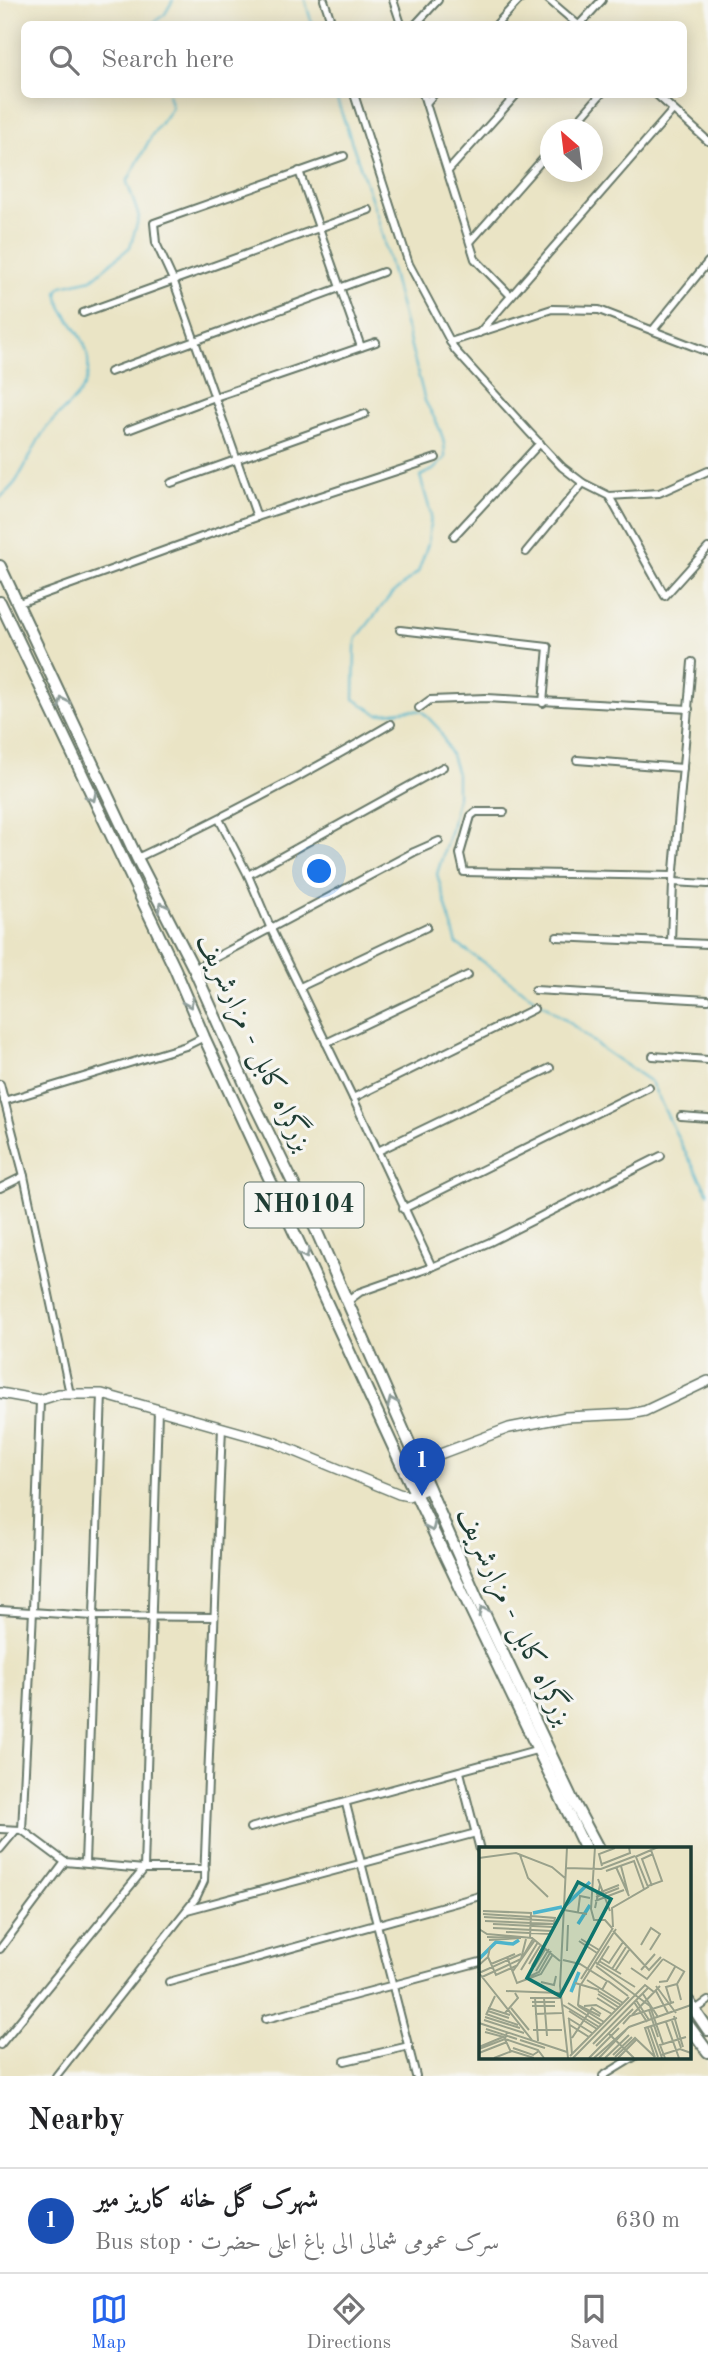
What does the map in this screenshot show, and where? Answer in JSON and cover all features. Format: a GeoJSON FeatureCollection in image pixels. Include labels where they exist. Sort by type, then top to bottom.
{"type":"FeatureCollection","features":[{"type":"Feature","properties":{"kind":"highway","name":"بزرگراه کابل - مزارشریف"},"geometry":{"type":"LineString","coordinates":[[0,566],[316,1230],[429,1488],[487,1634]]}},
{"type":"Feature","properties":{"kind":"highway","name":"بزرگراه کابل - مزارشریف"},"geometry":{"type":"LineString","coordinates":[[0,602],[175,969],[415,1494],[597,1847]]}},
{"type":"Feature","properties":{"kind":"highway","name":"بزرگراه کابل - مزارشریف"},"geometry":{"type":"LineString","coordinates":[[521,1704],[536,1750],[584,1847]]}},
{"type":"Feature","properties":{"kind":"highway"},"geometry":{"type":"LineString","coordinates":[[691,2029],[706,2028],[692,2006]]}},
{"type":"Feature","properties":{"kind":"highway"},"geometry":{"type":"LineString","coordinates":[[691,2029],[708,2052]]}},
{"type":"Feature","properties":{"kind":"street"},"geometry":{"type":"LineString","coordinates":[[324,0],[331,21]]}},
{"type":"Feature","properties":{"kind":"street"},"geometry":{"type":"LineString","coordinates":[[393,0],[400,21]]}},
{"type":"Feature","properties":{"kind":"street"},"geometry":{"type":"LineString","coordinates":[[419,21],[438,0]]}},
{"type":"Feature","properties":{"kind":"street"},"geometry":{"type":"LineString","coordinates":[[500,21],[519,0]]}},
{"type":"Feature","properties":{"kind":"street"},"geometry":{"type":"LineString","coordinates":[[549,0],[574,21]]}},
{"type":"Feature","properties":{"kind":"street"},"geometry":{"type":"LineString","coordinates":[[581,21],[602,0]]}},
{"type":"Feature","properties":{"kind":"street"},"geometry":{"type":"LineString","coordinates":[[355,98],[409,264],[450,342],[562,467],[583,483],[609,496],[659,492],[708,471]]}},
{"type":"Feature","properties":{"kind":"street"},"geometry":{"type":"LineString","coordinates":[[425,98],[475,259],[511,296]]}},
{"type":"Feature","properties":{"kind":"street"},"geometry":{"type":"LineString","coordinates":[[426,103],[430,98]]}},
{"type":"Feature","properties":{"kind":"street"},"geometry":{"type":"LineString","coordinates":[[448,171],[513,98]]}},
{"type":"Feature","properties":{"kind":"street"},"geometry":{"type":"LineString","coordinates":[[579,119],[598,98]]}},
{"type":"Feature","properties":{"kind":"street"},"geometry":{"type":"LineString","coordinates":[[660,98],[708,141]]}},
{"type":"Feature","properties":{"kind":"street"},"geometry":{"type":"LineString","coordinates":[[479,332],[673,110]]}},
{"type":"Feature","properties":{"kind":"street"},"geometry":{"type":"LineString","coordinates":[[257,517],[174,282],[156,243],[154,222],[344,156]]}},
{"type":"Feature","properties":{"kind":"street"},"geometry":{"type":"LineString","coordinates":[[470,242],[540,163]]}},
{"type":"Feature","properties":{"kind":"street"},"geometry":{"type":"LineString","coordinates":[[299,171],[360,347]]}},
{"type":"Feature","properties":{"kind":"street"},"geometry":{"type":"LineString","coordinates":[[83,313],[369,210]]}},
{"type":"Feature","properties":{"kind":"street"},"geometry":{"type":"LineString","coordinates":[[653,330],[708,262]]}},
{"type":"Feature","properties":{"kind":"street"},"geometry":{"type":"LineString","coordinates":[[110,372],[383,272]]}},
{"type":"Feature","properties":{"kind":"street"},"geometry":{"type":"LineString","coordinates":[[450,342],[552,309],[599,310],[708,352]]}},
{"type":"Feature","properties":{"kind":"street"},"geometry":{"type":"LineString","coordinates":[[128,430],[376,342]]}},
{"type":"Feature","properties":{"kind":"street"},"geometry":{"type":"LineString","coordinates":[[171,483],[365,414]]}},
{"type":"Feature","properties":{"kind":"street"},"geometry":{"type":"LineString","coordinates":[[454,536],[540,443]]}},
{"type":"Feature","properties":{"kind":"street"},"geometry":{"type":"LineString","coordinates":[[19,603],[257,517],[436,458]]}},
{"type":"Feature","properties":{"kind":"street"},"geometry":{"type":"LineString","coordinates":[[526,552],[583,483]]}},
{"type":"Feature","properties":{"kind":"street"},"geometry":{"type":"LineString","coordinates":[[609,496],[665,596],[708,548]]}},
{"type":"Feature","properties":{"kind":"street"},"geometry":{"type":"LineString","coordinates":[[400,630],[548,647],[543,703]]}},
{"type":"Feature","properties":{"kind":"street"},"geometry":{"type":"LineString","coordinates":[[671,942],[673,879],[692,662]]}},
{"type":"Feature","properties":{"kind":"street"},"geometry":{"type":"LineString","coordinates":[[419,708],[430,700],[486,698],[689,709]]}},
{"type":"Feature","properties":{"kind":"street"},"geometry":{"type":"LineString","coordinates":[[137,858],[308,773],[391,724]]}},
{"type":"Feature","properties":{"kind":"street"},"geometry":{"type":"LineString","coordinates":[[577,760],[683,768]]}},
{"type":"Feature","properties":{"kind":"street"},"geometry":{"type":"LineString","coordinates":[[247,875],[443,767]]}},
{"type":"Feature","properties":{"kind":"street"},"geometry":{"type":"LineString","coordinates":[[504,812],[477,812],[471,816],[460,854],[464,872],[673,879],[708,884]]}},
{"type":"Feature","properties":{"kind":"street"},"geometry":{"type":"LineString","coordinates":[[219,819],[432,1267]]}},
{"type":"Feature","properties":{"kind":"street"},"geometry":{"type":"LineString","coordinates":[[194,969],[439,841]]}},
{"type":"Feature","properties":{"kind":"street"},"geometry":{"type":"LineString","coordinates":[[300,987],[427,927]]}},
{"type":"Feature","properties":{"kind":"street"},"geometry":{"type":"LineString","coordinates":[[557,937],[708,944]]}},
{"type":"Feature","properties":{"kind":"street"},"geometry":{"type":"LineString","coordinates":[[326,1043],[468,975]]}},
{"type":"Feature","properties":{"kind":"street"},"geometry":{"type":"LineString","coordinates":[[536,990],[708,1000]]}},
{"type":"Feature","properties":{"kind":"street"},"geometry":{"type":"LineString","coordinates":[[353,1098],[534,1009]]}},
{"type":"Feature","properties":{"kind":"street"},"geometry":{"type":"LineString","coordinates":[[4,1101],[186,1046],[204,1037]]}},
{"type":"Feature","properties":{"kind":"street"},"geometry":{"type":"LineString","coordinates":[[653,1056],[708,1060]]}},
{"type":"Feature","properties":{"kind":"street"},"geometry":{"type":"LineString","coordinates":[[378,1151],[550,1068]]}},
{"type":"Feature","properties":{"kind":"street"},"geometry":{"type":"LineString","coordinates":[[0,1084],[24,1176],[70,1394]]}},
{"type":"Feature","properties":{"kind":"street"},"geometry":{"type":"LineString","coordinates":[[403,1209],[649,1087]]}},
{"type":"Feature","properties":{"kind":"street"},"geometry":{"type":"LineString","coordinates":[[681,1116],[708,1118]]}},
{"type":"Feature","properties":{"kind":"street"},"geometry":{"type":"LineString","coordinates":[[0,1123],[8,1119]]}},
{"type":"Feature","properties":{"kind":"street"},"geometry":{"type":"LineString","coordinates":[[348,1301],[360,1293],[432,1267],[489,1242],[661,1156]]}},
{"type":"Feature","properties":{"kind":"street"},"geometry":{"type":"LineString","coordinates":[[0,1188],[24,1176]]}},
{"type":"Feature","properties":{"kind":"street"},"geometry":{"type":"LineString","coordinates":[[403,1468],[509,1428],[566,1417],[645,1411],[708,1381]]}},
{"type":"Feature","properties":{"kind":"street"},"geometry":{"type":"LineString","coordinates":[[0,1393],[40,1400],[60,1394],[102,1394],[273,1442],[399,1494],[408,1496],[429,1488]]}},
{"type":"Feature","properties":{"kind":"street"},"geometry":{"type":"LineString","coordinates":[[85,1863],[102,1394]]}},
{"type":"Feature","properties":{"kind":"street"},"geometry":{"type":"LineString","coordinates":[[0,1849],[18,1830],[33,1611],[40,1400]]}},
{"type":"Feature","properties":{"kind":"street"},"geometry":{"type":"LineString","coordinates":[[0,2045],[144,1869],[158,1410]]}},
{"type":"Feature","properties":{"kind":"street"},"geometry":{"type":"LineString","coordinates":[[56,2076],[196,1898],[204,1881],[222,1427]]}},
{"type":"Feature","properties":{"kind":"street"},"geometry":{"type":"LineString","coordinates":[[0,1609],[93,1616],[214,1617]]}},
{"type":"Feature","properties":{"kind":"street"},"geometry":{"type":"LineString","coordinates":[[250,1828],[346,1804],[536,1750]]}},
{"type":"Feature","properties":{"kind":"street"},"geometry":{"type":"LineString","coordinates":[[460,1772],[480,1847]]}},
{"type":"Feature","properties":{"kind":"street"},"geometry":{"type":"LineString","coordinates":[[346,1804],[416,2076]]}},
{"type":"Feature","properties":{"kind":"street"},"geometry":{"type":"LineString","coordinates":[[0,1829],[18,1830],[65,1862],[144,1869],[205,1869]]}},
{"type":"Feature","properties":{"kind":"street"},"geometry":{"type":"LineString","coordinates":[[185,1910],[476,1833]]}},
{"type":"Feature","properties":{"kind":"street"},"geometry":{"type":"LineString","coordinates":[[0,1949],[65,1862]]}},
{"type":"Feature","properties":{"kind":"street"},"geometry":{"type":"LineString","coordinates":[[169,1982],[479,1897]]}},
{"type":"Feature","properties":{"kind":"street"},"geometry":{"type":"LineString","coordinates":[[266,2019],[479,1963]]}},
{"type":"Feature","properties":{"kind":"street"},"geometry":{"type":"LineString","coordinates":[[692,2006],[708,2001]]}},
{"type":"Feature","properties":{"kind":"street"},"geometry":{"type":"LineString","coordinates":[[345,2062],[409,2046]]}},
{"type":"Feature","properties":{"kind":"street"},"geometry":{"type":"LineString","coordinates":[[603,2076],[632,2058]]}},
{"type":"Feature","properties":{"kind":"waterway"},"geometry":{"type":"LineString","coordinates":[[156,21],[165,14],[173,0]]}},
{"type":"Feature","properties":{"kind":"waterway"},"geometry":{"type":"LineString","coordinates":[[305,0],[311,21]]}},
{"type":"Feature","properties":{"kind":"waterway"},"geometry":{"type":"LineString","coordinates":[[0,498],[16,481],[45,430],[75,399],[86,383],[86,349],[62,308],[57,291],[62,286],[92,279],[130,247],[139,217],[127,182],[152,135],[172,108],[169,98]]}},
{"type":"Feature","properties":{"kind":"waterway"},"geometry":{"type":"LineString","coordinates":[[336,98],[377,215],[425,401],[439,428],[445,450],[445,458],[433,470],[420,476],[431,514],[428,544],[418,572],[390,596],[357,638],[354,699],[378,714],[422,711],[439,729],[451,755],[457,774],[457,798],[437,874],[457,944],[651,1082],[708,1193]]}},
{"type":"Feature","properties":{"kind":"place","name":"شهرک گل خانه کاریز میر"},"geometry":{"type":"Point","coordinates":[422,1496]}}]}
